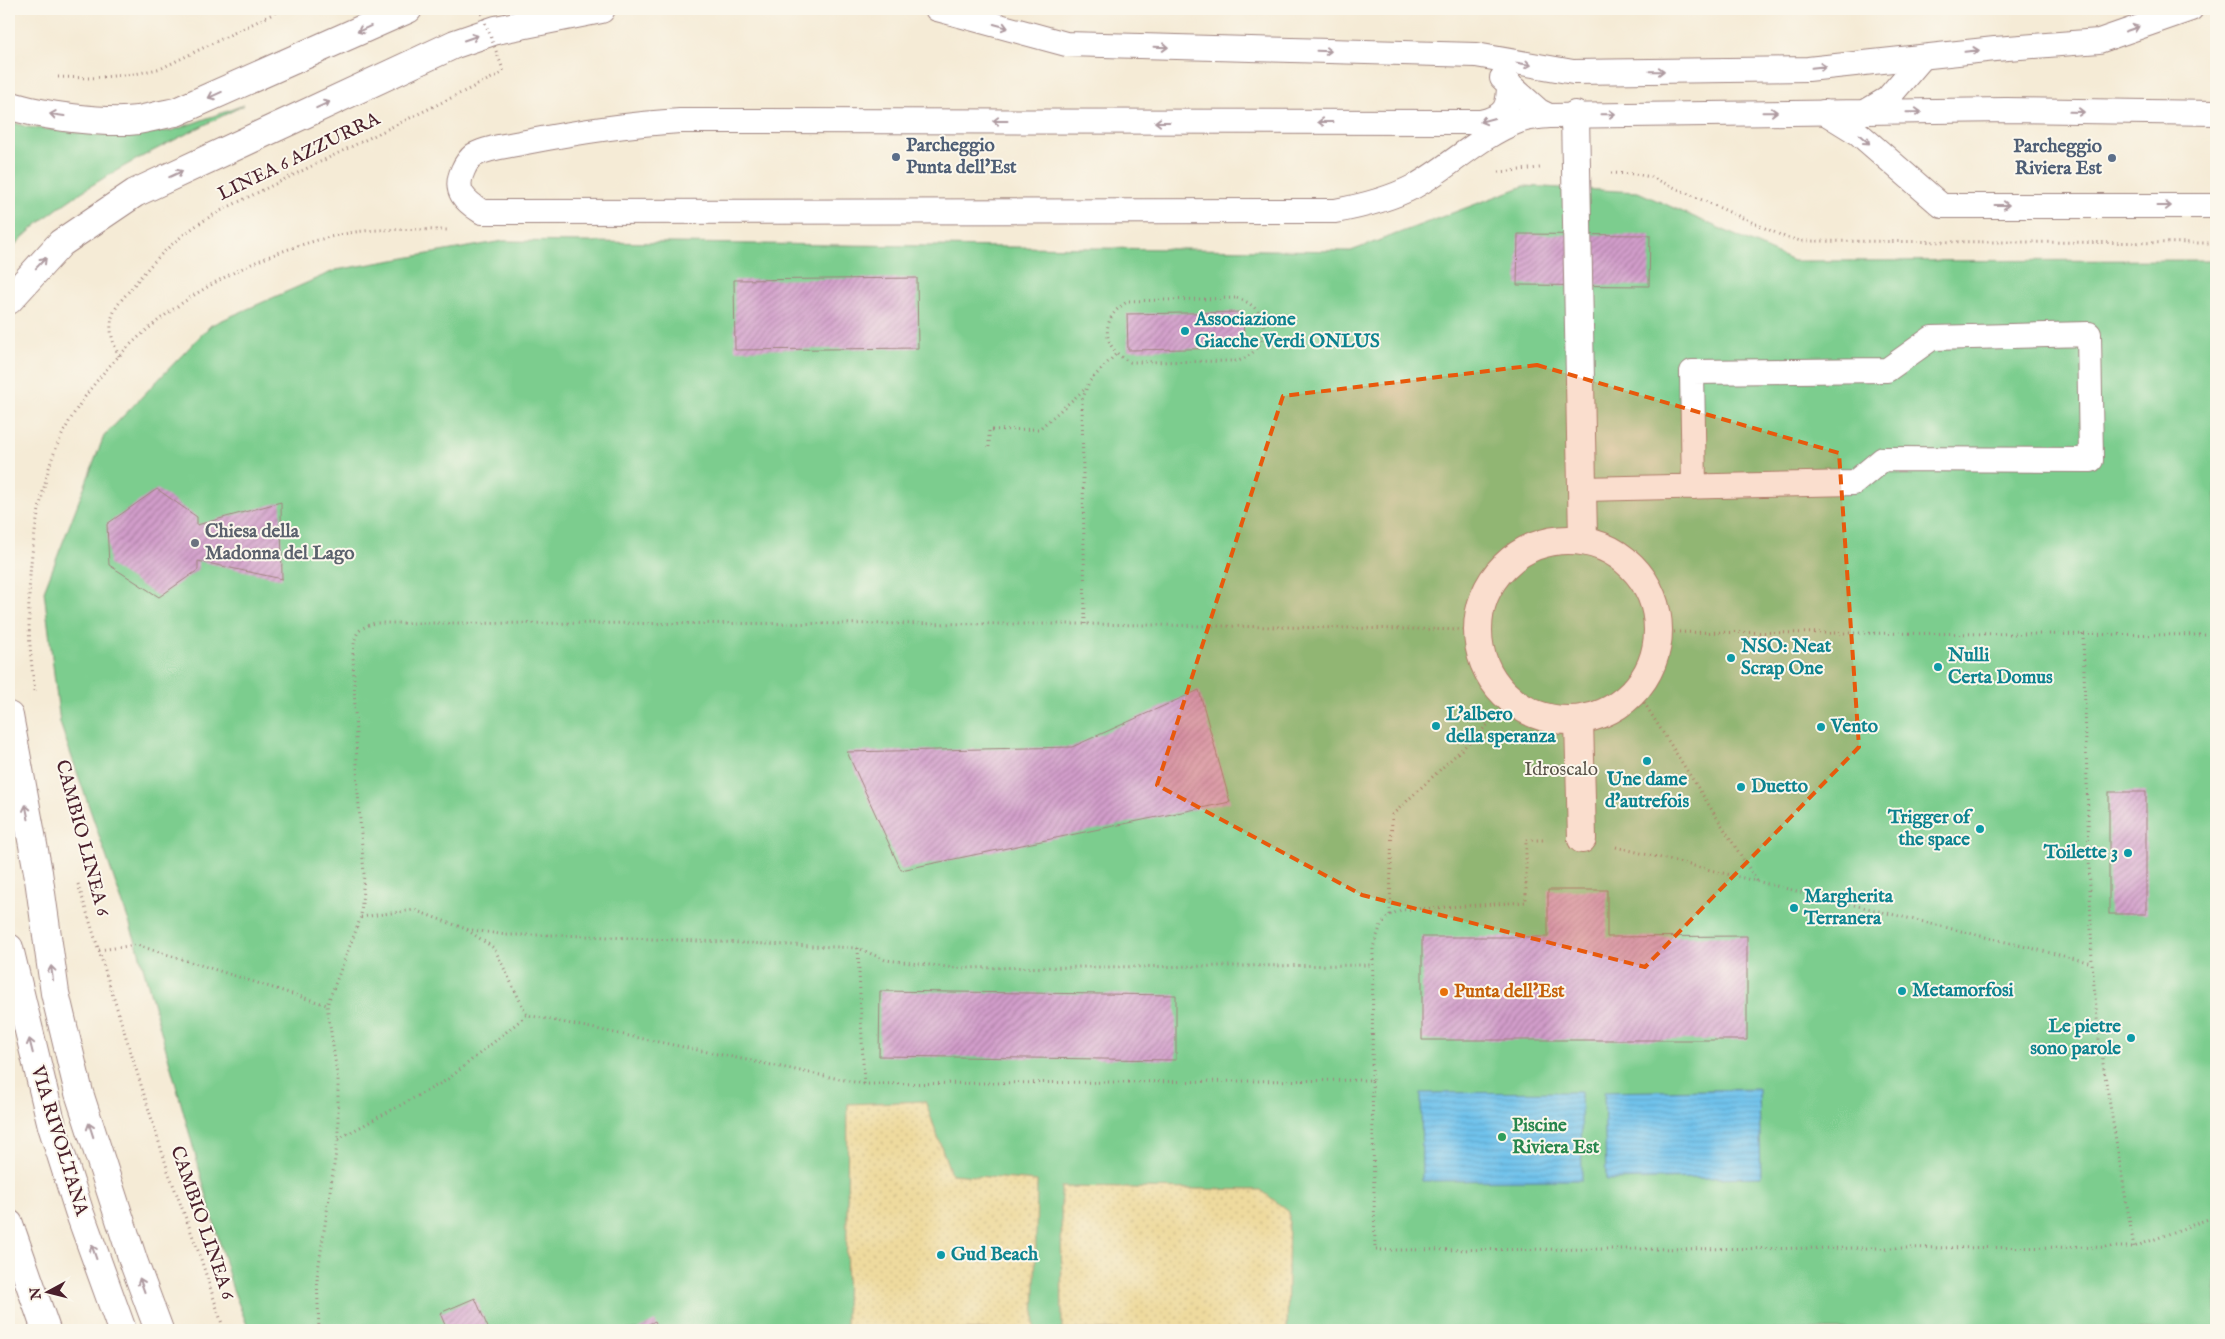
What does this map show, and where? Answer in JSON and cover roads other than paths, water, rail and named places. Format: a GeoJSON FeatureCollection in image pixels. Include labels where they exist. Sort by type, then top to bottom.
{"type":"FeatureCollection","features":[{"type":"Feature","properties":{"kind":"main road"},"geometry":{"type":"LineString","coordinates":[[9,105],[34,111],[116,121],[138,120],[167,114],[198,103],[408,9]]}},
{"type":"Feature","properties":{"kind":"main road"},"geometry":{"type":"LineString","coordinates":[[9,300],[61,243],[135,193],[455,44],[496,30],[601,9]]}},
{"type":"Feature","properties":{"kind":"main road"},"geometry":{"type":"LineString","coordinates":[[1562,115],[1576,168],[1583,540]]}},
{"type":"Feature","properties":{"kind":"main road"},"geometry":{"type":"LineString","coordinates":[[1551,540],[1583,540],[1607,548],[1629,562],[1645,582],[1656,606],[1659,632],[1652,663],[1636,690],[1613,708],[1600,715],[1578,720],[1555,720],[1532,714],[1512,702],[1493,682],[1481,658],[1477,630],[1482,600],[1498,572],[1522,551],[1551,540]]}},
{"type":"Feature","properties":{"kind":"main road"},"geometry":{"type":"LineString","coordinates":[[9,716],[38,872],[55,993],[79,1093],[134,1263],[159,1330]]}},
{"type":"Feature","properties":{"kind":"main road"},"geometry":{"type":"LineString","coordinates":[[1578,720],[1582,839]]}},
{"type":"Feature","properties":{"kind":"main road","name":"VIA RIVOLTANA"},"geometry":{"type":"LineString","coordinates":[[9,948],[52,1126],[122,1330]]}},
{"type":"Feature","properties":{"kind":"main road"},"geometry":{"type":"LineString","coordinates":[[9,1224],[46,1330]]}},
{"type":"Feature","properties":{"kind":"lane"},"geometry":{"type":"LineString","coordinates":[[937,9],[1066,44],[1476,55],[1573,72],[1808,69],[1923,56],[2099,41],[2191,9]]}},
{"type":"Feature","properties":{"kind":"lane"},"geometry":{"type":"LineString","coordinates":[[1476,55],[1539,110],[1562,115]]}},
{"type":"Feature","properties":{"kind":"lane"},"geometry":{"type":"LineString","coordinates":[[1866,112],[1887,99],[1923,56]]}},
{"type":"Feature","properties":{"kind":"lane"},"geometry":{"type":"LineString","coordinates":[[1509,84],[1509,99],[1506,109],[1491,120],[1481,122],[680,121],[626,125],[573,132],[492,149],[473,156],[464,167],[458,181],[461,193],[469,204],[482,212],[1335,211],[1363,206],[1400,193],[1453,163],[1504,128],[1522,120],[1562,115],[2006,110],[2216,114]]}},
{"type":"Feature","properties":{"kind":"lane"},"geometry":{"type":"LineString","coordinates":[[1824,112],[1858,134],[1942,206],[2216,206]]}},
{"type":"Feature","properties":{"kind":"lane"},"geometry":{"type":"LineString","coordinates":[[1582,489],[1694,487],[1854,483],[1883,459],[2091,460],[2090,334],[1932,338],[1887,370],[1692,372],[1694,487]]}},
{"type":"Feature","properties":{"kind":"water","name":"Piscine Riviera Est"},"geometry":{"type":"Polygon","coordinates":[[[1759,1089],[1761,1177],[1606,1180],[1604,1092],[1759,1089]]]}},
{"type":"Feature","properties":{"kind":"water","name":"Piscine Riviera Est"},"geometry":{"type":"Polygon","coordinates":[[[1581,1092],[1582,1180],[1422,1181],[1421,1093],[1581,1092]]]}},
{"type":"Feature","properties":{"kind":"place","name":"Parcheggio Punta dell'Est"},"geometry":{"type":"Point","coordinates":[896,157]}},
{"type":"Feature","properties":{"kind":"place","name":"Parcheggio Riviera Est"},"geometry":{"type":"Point","coordinates":[2112,158]}},
{"type":"Feature","properties":{"kind":"place","name":"Associazione Giacche Verdi ONLUS"},"geometry":{"type":"Point","coordinates":[1185,331]}},
{"type":"Feature","properties":{"kind":"place","name":"Chiesa della Madonna del Lago"},"geometry":{"type":"Point","coordinates":[195,543]}},
{"type":"Feature","properties":{"kind":"place","name":"NSO: Neat Scrap One"},"geometry":{"type":"Point","coordinates":[1731,658]}},
{"type":"Feature","properties":{"kind":"place","name":"Nulli Certa Domus"},"geometry":{"type":"Point","coordinates":[1938,667]}},
{"type":"Feature","properties":{"kind":"place","name":"L'albero della speranza"},"geometry":{"type":"Point","coordinates":[1436,726]}},
{"type":"Feature","properties":{"kind":"place","name":"Vento"},"geometry":{"type":"Point","coordinates":[1821,727]}},
{"type":"Feature","properties":{"kind":"place","name":"Une dame d'autrefois"},"geometry":{"type":"Point","coordinates":[1647,761]}},
{"type":"Feature","properties":{"kind":"place","name":"Duetto"},"geometry":{"type":"Point","coordinates":[1741,787]}},
{"type":"Feature","properties":{"kind":"place","name":"Trigger of the space"},"geometry":{"type":"Point","coordinates":[1980,829]}},
{"type":"Feature","properties":{"kind":"place","name":"Toilette 3"},"geometry":{"type":"Point","coordinates":[2128,853]}},
{"type":"Feature","properties":{"kind":"place","name":"Margherita Terranera"},"geometry":{"type":"Point","coordinates":[1794,908]}},
{"type":"Feature","properties":{"kind":"place","name":"Metamorfosi"},"geometry":{"type":"Point","coordinates":[1902,991]}},
{"type":"Feature","properties":{"kind":"place","name":"Punta dell'Est"},"geometry":{"type":"Point","coordinates":[1444,992]}},
{"type":"Feature","properties":{"kind":"place","name":"Le pietre sono parole"},"geometry":{"type":"Point","coordinates":[2131,1038]}},
{"type":"Feature","properties":{"kind":"place","name":"Piscine Riviera Est"},"geometry":{"type":"Point","coordinates":[1502,1137]}},
{"type":"Feature","properties":{"kind":"place","name":"Gud Beach"},"geometry":{"type":"Point","coordinates":[941,1255]}},
{"type":"Feature","properties":{"kind":"park label","name":"Idroscalo"},"geometry":{"type":"Point","coordinates":[1561,770]}}]}
